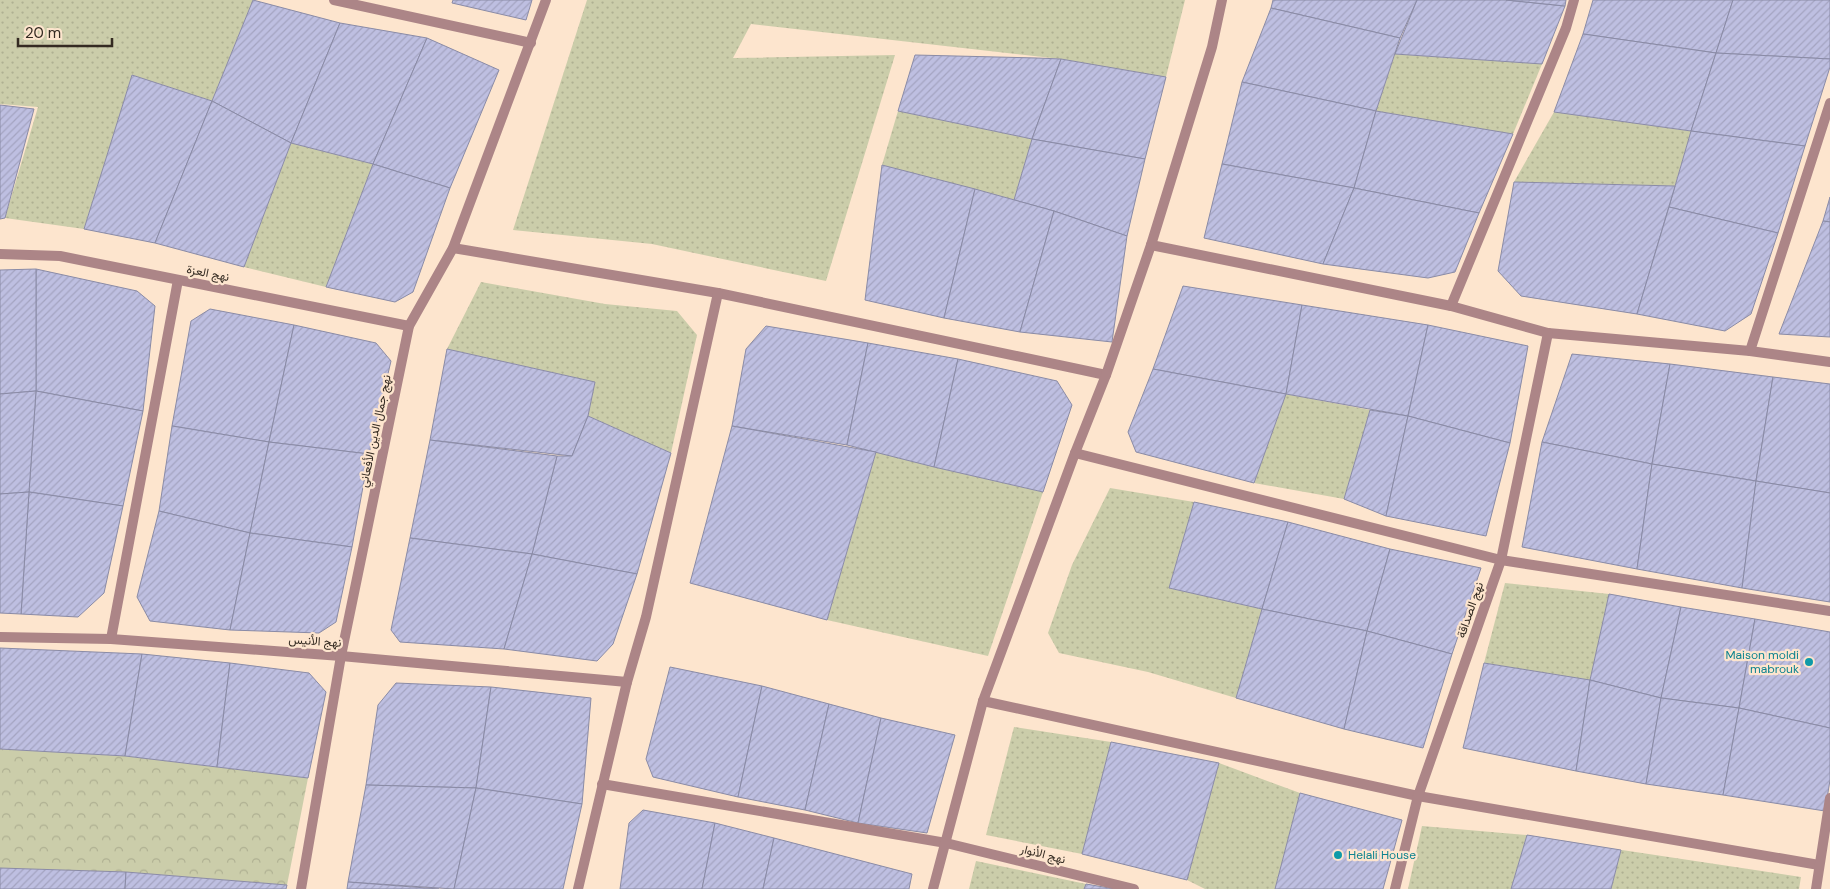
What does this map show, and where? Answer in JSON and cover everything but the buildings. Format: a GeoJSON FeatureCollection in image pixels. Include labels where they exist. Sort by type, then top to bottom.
{"type":"FeatureCollection","features":[{"type":"Feature","properties":{"kind":"street"},"geometry":{"type":"LineString","coordinates":[[334,0],[531,43]]}},
{"type":"Feature","properties":{"kind":"street","name":"نهج جمال الدين الأفعاني"},"geometry":{"type":"LineString","coordinates":[[301,889],[341,656],[409,326],[452,248],[546,0]]}},
{"type":"Feature","properties":{"kind":"street"},"geometry":{"type":"LineString","coordinates":[[934,889],[983,701],[1106,375],[1151,245],[1212,47],[1222,0]]}},
{"type":"Feature","properties":{"kind":"street"},"geometry":{"type":"LineString","coordinates":[[1451,306],[1566,28],[1574,0]]}},
{"type":"Feature","properties":{"kind":"street"},"geometry":{"type":"LineString","coordinates":[[1750,351],[1830,104]]}},
{"type":"Feature","properties":{"kind":"street"},"geometry":{"type":"LineString","coordinates":[[1151,245],[1451,306],[1548,333],[1750,351],[1830,362]]}},
{"type":"Feature","properties":{"kind":"street"},"geometry":{"type":"LineString","coordinates":[[452,248],[718,293],[1106,375]]}},
{"type":"Feature","properties":{"kind":"street","name":"نهج العزة"},"geometry":{"type":"LineString","coordinates":[[0,254],[60,256],[409,326]]}},
{"type":"Feature","properties":{"kind":"street"},"geometry":{"type":"LineString","coordinates":[[111,639],[178,280]]}},
{"type":"Feature","properties":{"kind":"street"},"geometry":{"type":"LineString","coordinates":[[578,889],[627,682],[646,617],[718,293]]}},
{"type":"Feature","properties":{"kind":"street","name":"نهج الصداقة"},"geometry":{"type":"LineString","coordinates":[[1395,889],[1418,796],[1501,560],[1548,333]]}},
{"type":"Feature","properties":{"kind":"street"},"geometry":{"type":"LineString","coordinates":[[1075,453],[1501,560],[1830,611]]}},
{"type":"Feature","properties":{"kind":"street","name":"نهج الأنيس"},"geometry":{"type":"LineString","coordinates":[[0,637],[111,639],[341,656],[627,682]]}},
{"type":"Feature","properties":{"kind":"street"},"geometry":{"type":"LineString","coordinates":[[983,701],[1418,796],[1819,865]]}},
{"type":"Feature","properties":{"kind":"street","name":"نهج الأنوار"},"geometry":{"type":"LineString","coordinates":[[602,784],[946,843],[1134,889]]}},
{"type":"Feature","properties":{"kind":"street"},"geometry":{"type":"LineString","coordinates":[[1816,889],[1830,798]]}},
{"type":"Feature","properties":{"kind":"green space"},"geometry":{"type":"Polygon","coordinates":[[[0,0],[253,0],[212,101],[132,75],[84,229],[5,218],[38,107],[0,104],[0,0]]]}},
{"type":"Feature","properties":{"kind":"green space"},"geometry":{"type":"Polygon","coordinates":[[[587,0],[1185,0],[1166,77],[1061,59],[751,24],[733,58],[895,55],[826,281],[652,244],[513,230],[587,0]]]}},
{"type":"Feature","properties":{"kind":"green space"},"geometry":{"type":"Polygon","coordinates":[[[1395,54],[1542,64],[1513,134],[1376,111],[1395,54]]]}},
{"type":"Feature","properties":{"kind":"green space"},"geometry":{"type":"Polygon","coordinates":[[[898,111],[1032,139],[1014,200],[882,165],[898,111]]]}},
{"type":"Feature","properties":{"kind":"green space"},"geometry":{"type":"Polygon","coordinates":[[[1554,112],[1691,131],[1675,186],[1514,182],[1554,112]]]}},
{"type":"Feature","properties":{"kind":"green space"},"geometry":{"type":"Polygon","coordinates":[[[291,143],[373,164],[326,287],[244,267],[291,143]]]}},
{"type":"Feature","properties":{"kind":"green space"},"geometry":{"type":"Polygon","coordinates":[[[481,282],[605,304],[677,311],[697,335],[671,453],[588,416],[595,382],[447,349],[481,282]]]}},
{"type":"Feature","properties":{"kind":"green space"},"geometry":{"type":"Polygon","coordinates":[[[1286,394],[1370,410],[1344,499],[1254,483],[1286,394]]]}},
{"type":"Feature","properties":{"kind":"green space"},"geometry":{"type":"Polygon","coordinates":[[[876,452],[1043,492],[988,656],[827,620],[876,452]]]}},
{"type":"Feature","properties":{"kind":"green space"},"geometry":{"type":"Polygon","coordinates":[[[1110,488],[1194,502],[1169,588],[1262,609],[1236,698],[1148,672],[1059,653],[1048,633],[1072,565],[1110,488]]]}},
{"type":"Feature","properties":{"kind":"green space"},"geometry":{"type":"Polygon","coordinates":[[[1505,583],[1609,594],[1590,680],[1484,663],[1505,583]]]}},
{"type":"Feature","properties":{"kind":"green space"},"geometry":{"type":"Polygon","coordinates":[[[1014,727],[1111,742],[1082,854],[986,835],[1014,727]]]}},
{"type":"Feature","properties":{"kind":"green space"},"geometry":{"type":"Polygon","coordinates":[[[0,749],[125,756],[308,778],[287,885],[126,872],[0,868],[0,749]]]}},
{"type":"Feature","properties":{"kind":"green space"},"geometry":{"type":"Polygon","coordinates":[[[1219,763],[1300,793],[1275,889],[1205,889],[1187,880],[1219,763]]]}},
{"type":"Feature","properties":{"kind":"green space"},"geometry":{"type":"Polygon","coordinates":[[[1422,826],[1527,835],[1511,889],[1408,889],[1422,826]]]}},
{"type":"Feature","properties":{"kind":"green space"},"geometry":{"type":"Polygon","coordinates":[[[1621,850],[1801,877],[1799,889],[1611,889],[1621,850]]]}},
{"type":"Feature","properties":{"kind":"green space"},"geometry":{"type":"Polygon","coordinates":[[[976,861],[1086,884],[1084,889],[969,889],[976,861]]]}},
{"type":"Feature","properties":{"kind":"place","name":"Maison moldi mabrouk"},"geometry":{"type":"Point","coordinates":[1809,662]}},
{"type":"Feature","properties":{"kind":"place","name":"Helali House"},"geometry":{"type":"Point","coordinates":[1338,855]}}]}
